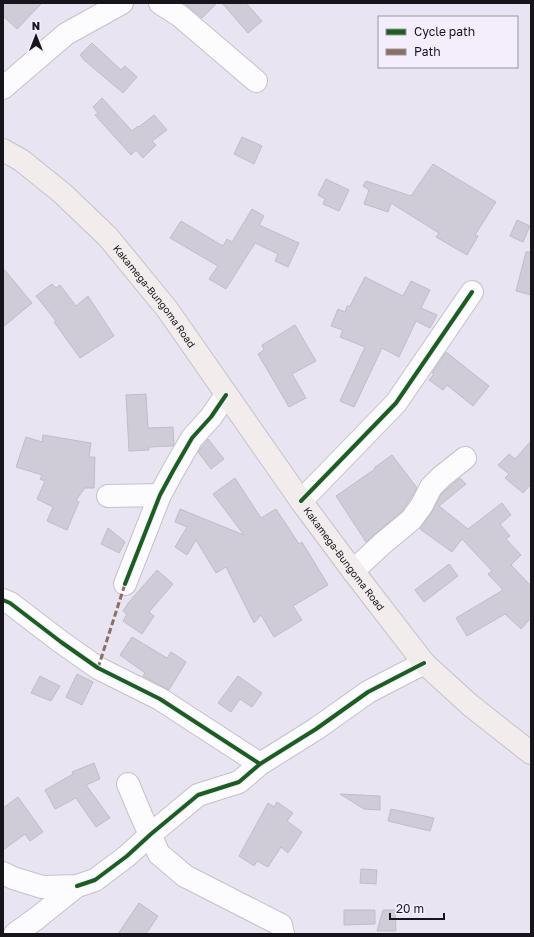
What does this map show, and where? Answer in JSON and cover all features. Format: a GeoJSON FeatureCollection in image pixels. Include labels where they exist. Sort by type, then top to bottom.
{"type":"FeatureCollection","features":[{"type":"Feature","properties":{"kind":"main road","name":"Kakamega-Bungoma Road"},"geometry":{"type":"LineString","coordinates":[[3,150],[21,160],[62,193],[108,237],[167,309],[301,501],[424,663],[470,705],[531,753]]}},
{"type":"Feature","properties":{"kind":"street"},"geometry":{"type":"LineString","coordinates":[[3,88],[66,34],[87,21],[122,3]]}},
{"type":"Feature","properties":{"kind":"street"},"geometry":{"type":"LineString","coordinates":[[160,3],[180,16],[256,81]]}},
{"type":"Feature","properties":{"kind":"street"},"geometry":{"type":"LineString","coordinates":[[301,501],[396,403],[472,292]]}},
{"type":"Feature","properties":{"kind":"street"},"geometry":{"type":"LineString","coordinates":[[125,584],[160,495],[192,438],[211,417],[226,395]]}},
{"type":"Feature","properties":{"kind":"street"},"geometry":{"type":"LineString","coordinates":[[353,571],[411,520],[422,505],[431,487],[465,458]]}},
{"type":"Feature","properties":{"kind":"street"},"geometry":{"type":"LineString","coordinates":[[108,496],[160,495]]}},
{"type":"Feature","properties":{"kind":"street"},"geometry":{"type":"LineString","coordinates":[[3,600],[10,603],[98,668],[160,699],[260,764]]}},
{"type":"Feature","properties":{"kind":"street"},"geometry":{"type":"LineString","coordinates":[[3,873],[13,878],[42,887],[77,886],[95,880],[127,856],[198,795],[239,782],[260,764],[316,729],[368,692],[424,663]]}},
{"type":"Feature","properties":{"kind":"street"},"geometry":{"type":"LineString","coordinates":[[128,784],[159,854],[185,876],[281,926],[283,934]]}},
{"type":"Feature","properties":{"kind":"street"},"geometry":{"type":"LineString","coordinates":[[15,934],[77,886]]}},
{"type":"Feature","properties":{"kind":"building"},"geometry":{"type":"Polygon","coordinates":[[[3,3],[42,3],[17,29],[3,16],[3,3]]]}},
{"type":"Feature","properties":{"kind":"building"},"geometry":{"type":"Polygon","coordinates":[[[184,3],[217,3],[202,18],[184,3]]]}},
{"type":"Feature","properties":{"kind":"building"},"geometry":{"type":"Polygon","coordinates":[[[222,3],[246,3],[262,21],[248,33],[222,3]]]}},
{"type":"Feature","properties":{"kind":"building"},"geometry":{"type":"Polygon","coordinates":[[[92,43],[121,70],[125,66],[137,77],[123,93],[80,55],[92,43]]]}},
{"type":"Feature","properties":{"kind":"building"},"geometry":{"type":"Polygon","coordinates":[[[102,98],[132,131],[154,115],[167,130],[152,141],[156,145],[143,158],[136,150],[131,155],[95,115],[98,113],[93,107],[102,98]]]}},
{"type":"Feature","properties":{"kind":"building"},"geometry":{"type":"Polygon","coordinates":[[[242,137],[262,146],[254,164],[234,154],[242,137]]]}},
{"type":"Feature","properties":{"kind":"building"},"geometry":{"type":"Polygon","coordinates":[[[433,164],[496,202],[475,235],[478,236],[467,255],[436,237],[439,233],[391,203],[388,212],[364,204],[369,190],[363,186],[366,181],[411,196],[433,164]]]}},
{"type":"Feature","properties":{"kind":"building"},"geometry":{"type":"Polygon","coordinates":[[[326,179],[349,190],[339,211],[323,204],[325,199],[318,195],[326,179]]]}},
{"type":"Feature","properties":{"kind":"building"},"geometry":{"type":"Polygon","coordinates":[[[252,209],[264,216],[259,225],[299,243],[288,267],[275,261],[278,254],[255,243],[226,289],[209,279],[218,266],[170,238],[181,221],[223,246],[227,239],[232,242],[252,209]]]}},
{"type":"Feature","properties":{"kind":"building"},"geometry":{"type":"Polygon","coordinates":[[[517,220],[530,226],[523,242],[510,236],[517,220]]]}},
{"type":"Feature","properties":{"kind":"building"},"geometry":{"type":"Polygon","coordinates":[[[526,252],[531,252],[531,295],[516,291],[526,252]]]}},
{"type":"Feature","properties":{"kind":"building"},"geometry":{"type":"Polygon","coordinates":[[[3,268],[32,303],[3,327],[3,268]]]}},
{"type":"Feature","properties":{"kind":"building"},"geometry":{"type":"Polygon","coordinates":[[[365,277],[403,296],[411,281],[430,290],[421,308],[437,315],[430,328],[416,321],[399,357],[382,348],[354,407],[340,401],[365,347],[340,337],[343,330],[331,326],[338,309],[345,312],[347,306],[350,306],[365,277]]]}},
{"type":"Feature","properties":{"kind":"building"},"geometry":{"type":"Polygon","coordinates":[[[52,284],[56,288],[60,285],[76,306],[88,296],[114,336],[80,358],[54,322],[56,321],[36,296],[52,284]]]}},
{"type":"Feature","properties":{"kind":"building"},"geometry":{"type":"Polygon","coordinates":[[[295,325],[316,361],[292,374],[306,398],[289,407],[258,354],[264,350],[262,345],[295,325]]]}},
{"type":"Feature","properties":{"kind":"building"},"geometry":{"type":"Polygon","coordinates":[[[446,352],[489,386],[473,406],[447,385],[443,390],[429,380],[446,352]]]}},
{"type":"Feature","properties":{"kind":"building"},"geometry":{"type":"Polygon","coordinates":[[[146,394],[148,428],[173,427],[174,445],[149,447],[149,450],[129,451],[126,395],[146,394]]]}},
{"type":"Feature","properties":{"kind":"building"},"geometry":{"type":"Polygon","coordinates":[[[43,435],[91,443],[89,457],[95,457],[94,488],[85,488],[76,500],[79,502],[67,530],[47,521],[53,507],[37,499],[45,481],[40,479],[42,475],[16,467],[26,437],[42,442],[43,435]]]}},
{"type":"Feature","properties":{"kind":"building"},"geometry":{"type":"Polygon","coordinates":[[[208,439],[224,459],[211,469],[198,452],[208,439]]]}},
{"type":"Feature","properties":{"kind":"building"},"geometry":{"type":"Polygon","coordinates":[[[531,441],[531,484],[523,493],[505,478],[509,474],[498,465],[509,454],[515,459],[531,441]]]}},
{"type":"Feature","properties":{"kind":"building"},"geometry":{"type":"Polygon","coordinates":[[[392,455],[417,488],[402,511],[366,542],[336,496],[375,469],[374,468],[392,455]]]}},
{"type":"Feature","properties":{"kind":"building"},"geometry":{"type":"Polygon","coordinates":[[[235,478],[261,518],[276,509],[299,544],[302,542],[328,585],[293,606],[302,620],[274,637],[261,615],[254,623],[226,567],[216,573],[196,540],[187,555],[175,547],[187,527],[175,522],[180,509],[244,535],[213,494],[235,478]]]}},
{"type":"Feature","properties":{"kind":"building"},"geometry":{"type":"Polygon","coordinates":[[[460,478],[466,484],[439,506],[468,529],[502,503],[511,515],[500,524],[510,536],[506,539],[521,555],[511,565],[531,586],[531,618],[521,629],[505,614],[467,636],[456,618],[503,590],[488,574],[492,571],[462,539],[452,552],[420,529],[432,512],[441,494],[460,478]]]}},
{"type":"Feature","properties":{"kind":"building"},"geometry":{"type":"Polygon","coordinates":[[[108,528],[125,542],[119,553],[101,544],[108,528]]]}},
{"type":"Feature","properties":{"kind":"building"},"geometry":{"type":"Polygon","coordinates":[[[449,564],[458,576],[424,602],[415,590],[449,564]]]}},
{"type":"Feature","properties":{"kind":"building"},"geometry":{"type":"Polygon","coordinates":[[[157,570],[173,584],[149,612],[154,616],[142,634],[123,621],[127,614],[123,611],[157,570]]]}},
{"type":"Feature","properties":{"kind":"building"},"geometry":{"type":"Polygon","coordinates":[[[132,637],[167,658],[171,652],[186,662],[169,690],[143,676],[145,673],[120,655],[132,637]]]}},
{"type":"Feature","properties":{"kind":"building"},"geometry":{"type":"Polygon","coordinates":[[[77,674],[93,682],[82,705],[66,697],[77,674]]]}},
{"type":"Feature","properties":{"kind":"building"},"geometry":{"type":"Polygon","coordinates":[[[40,676],[60,686],[51,701],[31,693],[40,676]]]}},
{"type":"Feature","properties":{"kind":"building"},"geometry":{"type":"Polygon","coordinates":[[[238,676],[262,693],[252,707],[240,699],[231,712],[218,703],[238,676]]]}},
{"type":"Feature","properties":{"kind":"building"},"geometry":{"type":"Polygon","coordinates":[[[94,763],[100,779],[86,785],[110,818],[96,827],[76,798],[55,809],[45,790],[73,774],[72,772],[94,763]]]}},
{"type":"Feature","properties":{"kind":"building"},"geometry":{"type":"Polygon","coordinates":[[[340,794],[380,796],[380,810],[364,809],[340,794]]]}},
{"type":"Feature","properties":{"kind":"building"},"geometry":{"type":"Polygon","coordinates":[[[18,797],[43,832],[30,841],[25,834],[3,850],[3,808],[18,797]]]}},
{"type":"Feature","properties":{"kind":"building"},"geometry":{"type":"Polygon","coordinates":[[[277,802],[293,813],[287,821],[302,832],[288,853],[281,847],[268,867],[257,861],[254,866],[239,856],[268,803],[274,807],[277,802]]]}},
{"type":"Feature","properties":{"kind":"building"},"geometry":{"type":"Polygon","coordinates":[[[391,809],[434,818],[430,831],[388,821],[391,809]]]}},
{"type":"Feature","properties":{"kind":"building"},"geometry":{"type":"Polygon","coordinates":[[[361,869],[377,870],[376,884],[360,883],[361,869]]]}},
{"type":"Feature","properties":{"kind":"building"},"geometry":{"type":"Polygon","coordinates":[[[139,903],[158,916],[146,934],[118,934],[139,903]]]}},
{"type":"Feature","properties":{"kind":"building"},"geometry":{"type":"Polygon","coordinates":[[[344,910],[375,910],[375,924],[344,925],[344,910]]]}},
{"type":"Feature","properties":{"kind":"building"},"geometry":{"type":"Polygon","coordinates":[[[383,910],[395,910],[396,931],[377,931],[383,910]]]}},
{"type":"Feature","properties":{"kind":"marked path"},"geometry":{"type":"LineString","coordinates":[[98,668],[125,584]]}},
{"type":"Feature","properties":{"kind":"cycle path"},"geometry":{"type":"LineString","coordinates":[[301,501],[396,403],[472,292]]}},
{"type":"Feature","properties":{"kind":"cycle path"},"geometry":{"type":"LineString","coordinates":[[125,584],[160,495],[192,438],[211,417],[226,395]]}},
{"type":"Feature","properties":{"kind":"cycle path"},"geometry":{"type":"LineString","coordinates":[[3,600],[10,603],[98,668],[160,699],[260,764]]}},
{"type":"Feature","properties":{"kind":"cycle path"},"geometry":{"type":"LineString","coordinates":[[77,886],[95,880],[127,856],[198,795],[239,782],[260,764],[316,729],[368,692],[424,663]]}}]}
